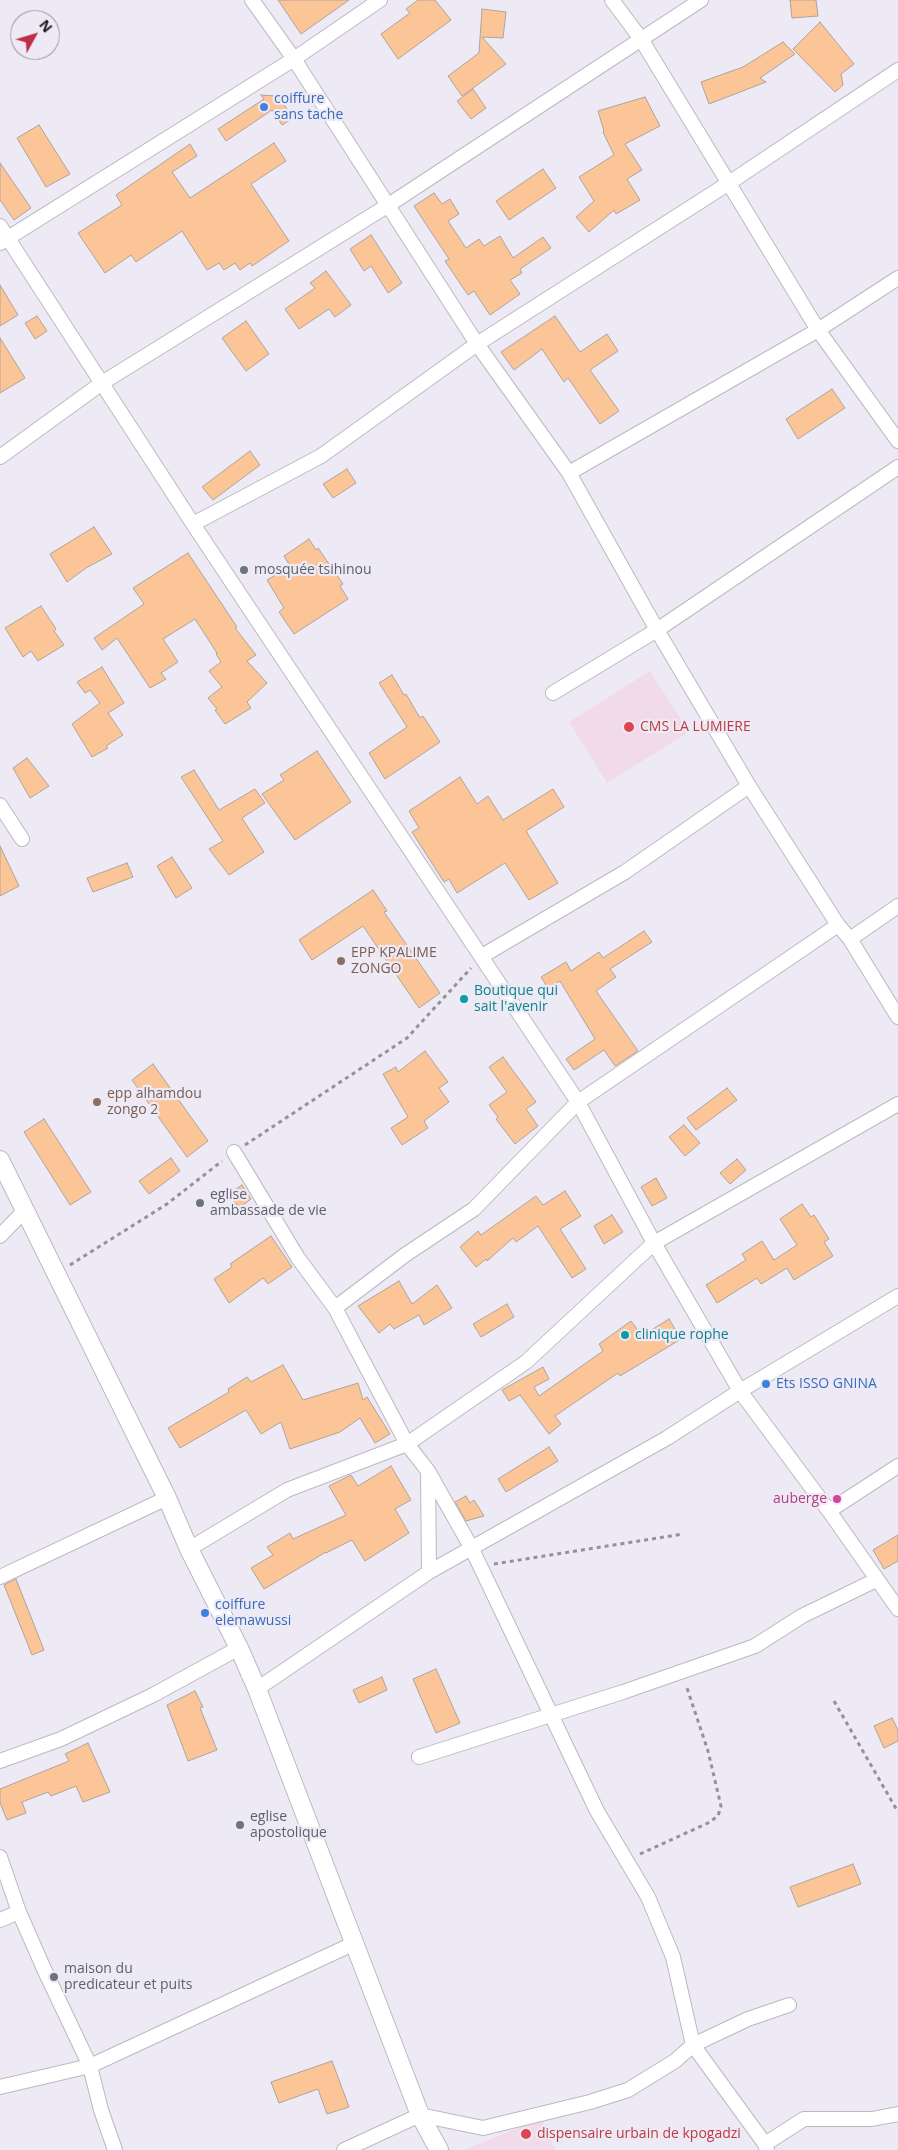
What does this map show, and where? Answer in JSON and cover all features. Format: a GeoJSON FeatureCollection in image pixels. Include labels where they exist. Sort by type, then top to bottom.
{"type":"FeatureCollection","features":[{"type":"Feature","properties":{"kind":"street"},"geometry":{"type":"LineString","coordinates":[[252,0],[294,59],[387,206],[478,344],[570,473],[657,630],[749,786],[838,926],[850,939],[898,1017]]}},
{"type":"Feature","properties":{"kind":"street"},"geometry":{"type":"LineString","coordinates":[[380,0],[294,59],[2,236],[102,383],[578,1102],[654,1243],[740,1391],[829,1511],[898,1609]]}},
{"type":"Feature","properties":{"kind":"street"},"geometry":{"type":"LineString","coordinates":[[612,0],[641,39],[818,330],[898,441]]}},
{"type":"Feature","properties":{"kind":"street"},"geometry":{"type":"LineString","coordinates":[[0,457],[102,383],[387,206],[700,0]]}},
{"type":"Feature","properties":{"kind":"street"},"geometry":{"type":"LineString","coordinates":[[194,524],[321,456],[478,344],[898,70]]}},
{"type":"Feature","properties":{"kind":"street"},"geometry":{"type":"LineString","coordinates":[[570,473],[818,330],[898,278]]}},
{"type":"Feature","properties":{"kind":"street"},"geometry":{"type":"LineString","coordinates":[[553,693],[657,630],[898,467]]}},
{"type":"Feature","properties":{"kind":"street"},"geometry":{"type":"LineString","coordinates":[[482,956],[625,872],[749,786]]}},
{"type":"Feature","properties":{"kind":"street"},"geometry":{"type":"LineString","coordinates":[[0,805],[22,839]]}},
{"type":"Feature","properties":{"kind":"street"},"geometry":{"type":"LineString","coordinates":[[850,939],[898,906]]}},
{"type":"Feature","properties":{"kind":"street"},"geometry":{"type":"LineString","coordinates":[[335,1308],[405,1255],[474,1209],[578,1102],[838,926]]}},
{"type":"Feature","properties":{"kind":"street"},"geometry":{"type":"LineString","coordinates":[[189,1549],[287,1490],[407,1444],[526,1362],[654,1243],[898,1104]]}},
{"type":"Feature","properties":{"kind":"street"},"geometry":{"type":"LineString","coordinates":[[234,1152],[298,1258],[335,1308],[407,1444],[428,1471],[471,1547],[597,1812],[648,1897],[673,1957],[693,2045],[766,2147],[804,2119],[872,2119],[898,2114]]}},
{"type":"Feature","properties":{"kind":"street"},"geometry":{"type":"LineString","coordinates":[[0,1160],[168,1498],[189,1549],[239,1648],[257,1689],[420,2115],[439,2150]]}},
{"type":"Feature","properties":{"kind":"street"},"geometry":{"type":"LineString","coordinates":[[0,1236],[25,1210]]}},
{"type":"Feature","properties":{"kind":"street"},"geometry":{"type":"LineString","coordinates":[[257,1689],[429,1572],[667,1438],[740,1391],[898,1296]]}},
{"type":"Feature","properties":{"kind":"street"},"geometry":{"type":"LineString","coordinates":[[829,1511],[898,1466]]}},
{"type":"Feature","properties":{"kind":"street"},"geometry":{"type":"LineString","coordinates":[[428,1471],[429,1572]]}},
{"type":"Feature","properties":{"kind":"street"},"geometry":{"type":"LineString","coordinates":[[0,1576],[168,1498]]}},
{"type":"Feature","properties":{"kind":"street"},"geometry":{"type":"LineString","coordinates":[[419,1757],[623,1692],[755,1646],[802,1616],[876,1580]]}},
{"type":"Feature","properties":{"kind":"street"},"geometry":{"type":"LineString","coordinates":[[0,1761],[61,1739],[153,1695],[239,1648]]}},
{"type":"Feature","properties":{"kind":"street"},"geometry":{"type":"LineString","coordinates":[[0,1857],[19,1912],[90,2066],[101,2110],[115,2150]]}},
{"type":"Feature","properties":{"kind":"street"},"geometry":{"type":"LineString","coordinates":[[0,1920],[19,1912]]}},
{"type":"Feature","properties":{"kind":"street"},"geometry":{"type":"LineString","coordinates":[[0,2087],[90,2066],[355,1943]]}},
{"type":"Feature","properties":{"kind":"street"},"geometry":{"type":"LineString","coordinates":[[344,2150],[420,2115],[483,2128],[590,2102],[628,2090],[675,2061],[693,2045],[748,2019],[788,2005]]}},
{"type":"Feature","properties":{"kind":"path"},"geometry":{"type":"LineString","coordinates":[[58,1274],[93,1249],[167,1204],[234,1152],[407,1038],[482,956]]}},
{"type":"Feature","properties":{"kind":"path"},"geometry":{"type":"LineString","coordinates":[[480,1566],[683,1534]]}},
{"type":"Feature","properties":{"kind":"path"},"geometry":{"type":"LineString","coordinates":[[626,1860],[708,1823],[718,1816],[721,1806],[708,1750],[682,1670]]}},
{"type":"Feature","properties":{"kind":"path"},"geometry":{"type":"LineString","coordinates":[[834,1701],[898,1812]]}},
{"type":"Feature","properties":{"kind":"shaded area","name":"CMS LA LUMIERE"},"geometry":{"type":"Polygon","coordinates":[[[650,671],[689,732],[607,783],[569,722],[650,671]]]}},
{"type":"Feature","properties":{"kind":"shaded area","name":"dispensaire urbain de kpogadzi"},"geometry":{"type":"Polygon","coordinates":[[[542,2118],[555,2150],[464,2150],[542,2118]]]}},
{"type":"Feature","properties":{"kind":"building"},"geometry":{"type":"Polygon","coordinates":[[[278,0],[349,0],[301,34],[278,0]]]}},
{"type":"Feature","properties":{"kind":"building"},"geometry":{"type":"Polygon","coordinates":[[[418,0],[435,0],[451,20],[398,59],[381,34],[410,13],[406,9],[418,0]]]}},
{"type":"Feature","properties":{"kind":"building"},"geometry":{"type":"Polygon","coordinates":[[[790,0],[816,0],[818,16],[792,18],[790,0]]]}},
{"type":"Feature","properties":{"kind":"building"},"geometry":{"type":"Polygon","coordinates":[[[482,9],[506,12],[503,38],[482,37],[506,64],[462,96],[448,76],[479,53],[482,9]]]}},
{"type":"Feature","properties":{"kind":"building"},"geometry":{"type":"Polygon","coordinates":[[[820,22],[854,64],[841,74],[843,85],[835,92],[793,49],[820,22]]]}},
{"type":"Feature","properties":{"kind":"building"},"geometry":{"type":"Polygon","coordinates":[[[783,42],[795,54],[760,78],[766,82],[709,104],[701,82],[743,67],[783,42]]]}},
{"type":"Feature","properties":{"kind":"building"},"geometry":{"type":"Polygon","coordinates":[[[473,89],[486,108],[471,119],[457,101],[473,89]]]}},
{"type":"Feature","properties":{"kind":"building"},"geometry":{"type":"Polygon","coordinates":[[[261,95],[291,97],[283,103],[293,118],[282,125],[272,110],[226,141],[218,129],[264,99],[261,95]]]}},
{"type":"Feature","properties":{"kind":"building"},"geometry":{"type":"Polygon","coordinates":[[[645,97],[660,126],[625,144],[642,170],[627,179],[640,200],[616,214],[614,210],[589,232],[576,217],[594,201],[579,177],[614,155],[603,132],[598,111],[645,97]]]}},
{"type":"Feature","properties":{"kind":"building"},"geometry":{"type":"Polygon","coordinates":[[[39,125],[70,174],[46,187],[17,138],[39,125]]]}},
{"type":"Feature","properties":{"kind":"building"},"geometry":{"type":"Polygon","coordinates":[[[274,143],[286,161],[251,184],[289,241],[252,266],[250,263],[240,270],[235,263],[224,270],[219,263],[207,270],[182,231],[136,262],[131,255],[105,273],[78,233],[122,205],[116,195],[190,144],[197,156],[172,172],[190,198],[274,143]]]}},
{"type":"Feature","properties":{"kind":"building"},"geometry":{"type":"Polygon","coordinates":[[[0,163],[31,208],[14,220],[0,200],[0,163]]]}},
{"type":"Feature","properties":{"kind":"building"},"geometry":{"type":"Polygon","coordinates":[[[543,169],[556,188],[509,220],[496,201],[543,169]]]}},
{"type":"Feature","properties":{"kind":"building"},"geometry":{"type":"Polygon","coordinates":[[[434,193],[442,204],[450,199],[459,214],[448,221],[466,248],[479,239],[484,246],[500,236],[513,258],[543,237],[551,248],[520,269],[522,273],[510,280],[520,294],[490,315],[474,291],[468,295],[445,261],[449,259],[414,206],[434,193]]]}},
{"type":"Feature","properties":{"kind":"building"},"geometry":{"type":"Polygon","coordinates":[[[371,235],[402,283],[388,293],[371,266],[364,271],[350,249],[371,235]]]}},
{"type":"Feature","properties":{"kind":"building"},"geometry":{"type":"Polygon","coordinates":[[[326,271],[351,305],[335,317],[329,309],[299,329],[285,309],[315,288],[310,283],[326,271]]]}},
{"type":"Feature","properties":{"kind":"building"},"geometry":{"type":"Polygon","coordinates":[[[0,285],[18,315],[0,326],[0,285]]]}},
{"type":"Feature","properties":{"kind":"building"},"geometry":{"type":"Polygon","coordinates":[[[37,316],[47,331],[35,339],[25,323],[37,316]]]}},
{"type":"Feature","properties":{"kind":"building"},"geometry":{"type":"Polygon","coordinates":[[[555,316],[580,352],[607,334],[618,351],[590,370],[619,411],[600,424],[568,378],[564,382],[542,349],[514,370],[501,352],[555,316]]]}},
{"type":"Feature","properties":{"kind":"building"},"geometry":{"type":"Polygon","coordinates":[[[246,321],[269,354],[246,371],[222,338],[246,321]]]}},
{"type":"Feature","properties":{"kind":"building"},"geometry":{"type":"Polygon","coordinates":[[[0,338],[25,378],[0,393],[0,338]]]}},
{"type":"Feature","properties":{"kind":"building"},"geometry":{"type":"Polygon","coordinates":[[[832,389],[845,408],[798,439],[786,419],[832,389]]]}},
{"type":"Feature","properties":{"kind":"building"},"geometry":{"type":"Polygon","coordinates":[[[250,451],[260,465],[213,500],[202,487],[250,451]]]}},
{"type":"Feature","properties":{"kind":"building"},"geometry":{"type":"Polygon","coordinates":[[[347,469],[356,483],[333,498],[323,484],[347,469]]]}},
{"type":"Feature","properties":{"kind":"building"},"geometry":{"type":"Polygon","coordinates":[[[94,527],[112,554],[86,568],[67,582],[50,554],[94,527]]]}},
{"type":"Feature","properties":{"kind":"building"},"geometry":{"type":"Polygon","coordinates":[[[309,539],[316,550],[318,548],[343,584],[340,586],[348,599],[294,634],[279,612],[284,608],[267,580],[290,566],[284,556],[309,539]]]}},
{"type":"Feature","properties":{"kind":"building"},"geometry":{"type":"Polygon","coordinates":[[[188,553],[237,627],[235,628],[256,655],[247,661],[267,683],[247,702],[251,708],[225,724],[215,710],[217,709],[208,698],[222,687],[209,671],[221,662],[195,619],[163,639],[178,662],[161,673],[166,679],[150,688],[117,638],[102,650],[94,638],[144,604],[133,588],[188,553]]]}},
{"type":"Feature","properties":{"kind":"building"},"geometry":{"type":"Polygon","coordinates":[[[41,606],[56,629],[54,631],[64,645],[38,661],[31,651],[23,657],[5,628],[41,606]]]}},
{"type":"Feature","properties":{"kind":"building"},"geometry":{"type":"Polygon","coordinates":[[[102,667],[124,703],[108,713],[123,735],[106,746],[108,748],[92,757],[72,724],[100,703],[90,690],[85,693],[77,682],[102,667]]]}},
{"type":"Feature","properties":{"kind":"building"},"geometry":{"type":"Polygon","coordinates":[[[392,675],[420,718],[423,716],[440,742],[385,779],[369,753],[407,727],[379,683],[392,675]]]}},
{"type":"Feature","properties":{"kind":"building"},"geometry":{"type":"Polygon","coordinates":[[[317,751],[351,802],[295,840],[262,794],[284,780],[280,775],[317,751]]]}},
{"type":"Feature","properties":{"kind":"building"},"geometry":{"type":"Polygon","coordinates":[[[27,758],[49,786],[30,798],[13,768],[27,758]]]}},
{"type":"Feature","properties":{"kind":"building"},"geometry":{"type":"Polygon","coordinates":[[[194,770],[219,810],[255,789],[265,803],[242,818],[264,852],[229,875],[209,849],[223,841],[181,777],[194,770]]]}},
{"type":"Feature","properties":{"kind":"building"},"geometry":{"type":"Polygon","coordinates":[[[460,777],[477,804],[488,796],[503,820],[553,789],[564,807],[526,831],[558,883],[529,900],[505,863],[457,893],[449,879],[444,882],[412,832],[419,828],[409,811],[460,777]]]}},
{"type":"Feature","properties":{"kind":"building"},"geometry":{"type":"Polygon","coordinates":[[[0,846],[19,886],[0,896],[0,846]]]}},
{"type":"Feature","properties":{"kind":"building"},"geometry":{"type":"Polygon","coordinates":[[[172,857],[192,888],[176,898],[157,866],[172,857]]]}},
{"type":"Feature","properties":{"kind":"building"},"geometry":{"type":"Polygon","coordinates":[[[127,863],[133,877],[93,892],[87,878],[127,863]]]}},
{"type":"Feature","properties":{"kind":"building"},"geometry":{"type":"Polygon","coordinates":[[[373,890],[387,911],[384,912],[440,993],[419,1008],[363,926],[312,960],[299,940],[373,890]]]}},
{"type":"Feature","properties":{"kind":"building"},"geometry":{"type":"Polygon","coordinates":[[[644,931],[652,942],[610,969],[616,977],[596,991],[638,1051],[615,1066],[604,1050],[574,1070],[566,1059],[595,1039],[560,981],[548,988],[541,977],[566,962],[571,971],[599,952],[603,958],[644,931]]]}},
{"type":"Feature","properties":{"kind":"building"},"geometry":{"type":"Polygon","coordinates":[[[425,1051],[448,1082],[439,1088],[449,1102],[424,1121],[428,1128],[402,1145],[391,1128],[408,1117],[383,1074],[396,1067],[398,1072],[425,1051]]]}},
{"type":"Feature","properties":{"kind":"building"},"geometry":{"type":"Polygon","coordinates":[[[503,1057],[536,1102],[526,1109],[538,1126],[515,1144],[496,1119],[498,1117],[489,1105],[507,1092],[489,1067],[503,1057]]]}},
{"type":"Feature","properties":{"kind":"building"},"geometry":{"type":"Polygon","coordinates":[[[153,1064],[208,1141],[187,1157],[132,1080],[153,1064]]]}},
{"type":"Feature","properties":{"kind":"building"},"geometry":{"type":"Polygon","coordinates":[[[727,1088],[737,1100],[696,1130],[687,1118],[727,1088]]]}},
{"type":"Feature","properties":{"kind":"building"},"geometry":{"type":"Polygon","coordinates":[[[44,1119],[91,1192],[70,1205],[24,1132],[44,1119]]]}},
{"type":"Feature","properties":{"kind":"building"},"geometry":{"type":"Polygon","coordinates":[[[684,1125],[700,1143],[685,1156],[669,1137],[684,1125]]]}},
{"type":"Feature","properties":{"kind":"building"},"geometry":{"type":"Polygon","coordinates":[[[171,1158],[180,1171],[149,1194],[139,1181],[171,1158]]]}},
{"type":"Feature","properties":{"kind":"building"},"geometry":{"type":"Polygon","coordinates":[[[737,1159],[746,1170],[730,1184],[720,1173],[737,1159]]]}},
{"type":"Feature","properties":{"kind":"building"},"geometry":{"type":"Polygon","coordinates":[[[656,1178],[667,1198],[652,1206],[641,1187],[656,1178]]]}},
{"type":"Feature","properties":{"kind":"building"},"geometry":{"type":"Polygon","coordinates":[[[242,1185],[251,1199],[239,1208],[229,1194],[242,1185]]]}},
{"type":"Feature","properties":{"kind":"building"},"geometry":{"type":"Polygon","coordinates":[[[565,1191],[581,1216],[560,1229],[586,1269],[572,1278],[538,1226],[516,1242],[513,1238],[487,1261],[486,1259],[476,1267],[460,1247],[478,1231],[481,1235],[536,1196],[543,1205],[565,1191]]]}},
{"type":"Feature","properties":{"kind":"building"},"geometry":{"type":"Polygon","coordinates":[[[802,1204],[811,1217],[814,1215],[829,1239],[824,1242],[833,1256],[794,1280],[787,1268],[761,1284],[757,1278],[717,1303],[706,1285],[746,1260],[742,1254],[762,1241],[774,1260],[797,1245],[780,1219],[802,1204]]]}},
{"type":"Feature","properties":{"kind":"building"},"geometry":{"type":"Polygon","coordinates":[[[612,1215],[623,1232],[604,1244],[594,1226],[612,1215]]]}},
{"type":"Feature","properties":{"kind":"building"},"geometry":{"type":"Polygon","coordinates":[[[271,1236],[292,1267],[268,1284],[263,1278],[229,1303],[214,1279],[232,1267],[230,1264],[271,1236]]]}},
{"type":"Feature","properties":{"kind":"building"},"geometry":{"type":"Polygon","coordinates":[[[399,1281],[412,1304],[437,1285],[452,1308],[424,1325],[419,1315],[394,1329],[390,1324],[379,1333],[358,1306],[399,1281]]]}},
{"type":"Feature","properties":{"kind":"building"},"geometry":{"type":"Polygon","coordinates":[[[507,1304],[514,1317],[481,1337],[473,1324],[507,1304]]]}},
{"type":"Feature","properties":{"kind":"building"},"geometry":{"type":"Polygon","coordinates":[[[669,1319],[681,1339],[620,1376],[618,1373],[555,1416],[561,1424],[549,1434],[520,1395],[509,1401],[502,1390],[543,1367],[549,1379],[534,1387],[539,1396],[603,1351],[599,1344],[631,1321],[642,1336],[669,1319]]]}},
{"type":"Feature","properties":{"kind":"building"},"geometry":{"type":"Polygon","coordinates":[[[283,1365],[303,1400],[358,1383],[363,1400],[367,1397],[390,1434],[375,1443],[360,1418],[340,1432],[290,1449],[281,1422],[261,1434],[246,1410],[180,1448],[168,1428],[229,1392],[228,1389],[247,1377],[251,1382],[283,1365]]]}},
{"type":"Feature","properties":{"kind":"building"},"geometry":{"type":"Polygon","coordinates":[[[549,1447],[558,1461],[506,1492],[498,1479],[549,1447]]]}},
{"type":"Feature","properties":{"kind":"building"},"geometry":{"type":"Polygon","coordinates":[[[391,1466],[411,1500],[395,1509],[409,1533],[365,1561],[352,1540],[326,1552],[264,1589],[251,1568],[273,1555],[267,1547],[290,1533],[293,1539],[346,1515],[329,1486],[351,1475],[358,1486],[391,1466]]]}},
{"type":"Feature","properties":{"kind":"building"},"geometry":{"type":"Polygon","coordinates":[[[466,1496],[470,1503],[474,1500],[484,1516],[466,1521],[455,1502],[466,1496]]]}},
{"type":"Feature","properties":{"kind":"building"},"geometry":{"type":"Polygon","coordinates":[[[898,1535],[898,1561],[884,1569],[873,1550],[898,1535]]]}},
{"type":"Feature","properties":{"kind":"building"},"geometry":{"type":"Polygon","coordinates":[[[16,1579],[44,1650],[32,1655],[4,1585],[16,1579]]]}},
{"type":"Feature","properties":{"kind":"building"},"geometry":{"type":"Polygon","coordinates":[[[436,1669],[460,1723],[436,1733],[413,1679],[436,1669]]]}},
{"type":"Feature","properties":{"kind":"building"},"geometry":{"type":"Polygon","coordinates":[[[382,1677],[387,1690],[359,1703],[353,1690],[382,1677]]]}},
{"type":"Feature","properties":{"kind":"building"},"geometry":{"type":"Polygon","coordinates":[[[195,1691],[203,1707],[200,1708],[217,1750],[188,1761],[167,1705],[195,1691]]]}},
{"type":"Feature","properties":{"kind":"building"},"geometry":{"type":"Polygon","coordinates":[[[892,1718],[898,1730],[898,1741],[884,1748],[874,1726],[892,1718]]]}},
{"type":"Feature","properties":{"kind":"building"},"geometry":{"type":"Polygon","coordinates":[[[88,1743],[110,1792],[83,1802],[76,1786],[51,1796],[48,1792],[22,1802],[26,1813],[7,1820],[0,1803],[0,1789],[69,1761],[65,1754],[88,1743]]]}},
{"type":"Feature","properties":{"kind":"building"},"geometry":{"type":"Polygon","coordinates":[[[853,1864],[861,1884],[798,1907],[790,1887],[853,1864]]]}},
{"type":"Feature","properties":{"kind":"building"},"geometry":{"type":"Polygon","coordinates":[[[332,2061],[349,2107],[327,2114],[318,2089],[279,2103],[271,2082],[332,2061]]]}},
{"type":"Feature","properties":{"kind":"place","name":"coiffure sans tache"},"geometry":{"type":"Point","coordinates":[264,107]}},
{"type":"Feature","properties":{"kind":"place","name":"mosquée tsihinou"},"geometry":{"type":"Point","coordinates":[244,570]}},
{"type":"Feature","properties":{"kind":"place","name":"CMS LA LUMIERE"},"geometry":{"type":"Point","coordinates":[629,727]}},
{"type":"Feature","properties":{"kind":"place","name":"EPP KPALIME ZONGO"},"geometry":{"type":"Point","coordinates":[341,961]}},
{"type":"Feature","properties":{"kind":"place","name":"Boutique qui sait l'avenir"},"geometry":{"type":"Point","coordinates":[464,999]}},
{"type":"Feature","properties":{"kind":"place","name":"epp alhamdou zongo 2"},"geometry":{"type":"Point","coordinates":[97,1102]}},
{"type":"Feature","properties":{"kind":"place","name":"eglise ambassade de vie"},"geometry":{"type":"Point","coordinates":[200,1203]}},
{"type":"Feature","properties":{"kind":"place","name":"clinique rophe"},"geometry":{"type":"Point","coordinates":[625,1335]}},
{"type":"Feature","properties":{"kind":"place","name":"Ets ISSO GNINA"},"geometry":{"type":"Point","coordinates":[766,1384]}},
{"type":"Feature","properties":{"kind":"place","name":"auberge"},"geometry":{"type":"Point","coordinates":[837,1499]}},
{"type":"Feature","properties":{"kind":"place","name":"coiffure elemawussi"},"geometry":{"type":"Point","coordinates":[205,1613]}},
{"type":"Feature","properties":{"kind":"place","name":"eglise apostolique"},"geometry":{"type":"Point","coordinates":[240,1825]}},
{"type":"Feature","properties":{"kind":"place","name":"maison du predicateur et puits"},"geometry":{"type":"Point","coordinates":[54,1977]}},
{"type":"Feature","properties":{"kind":"place","name":"dispensaire urbain de kpogadzi"},"geometry":{"type":"Point","coordinates":[526,2134]}}]}
